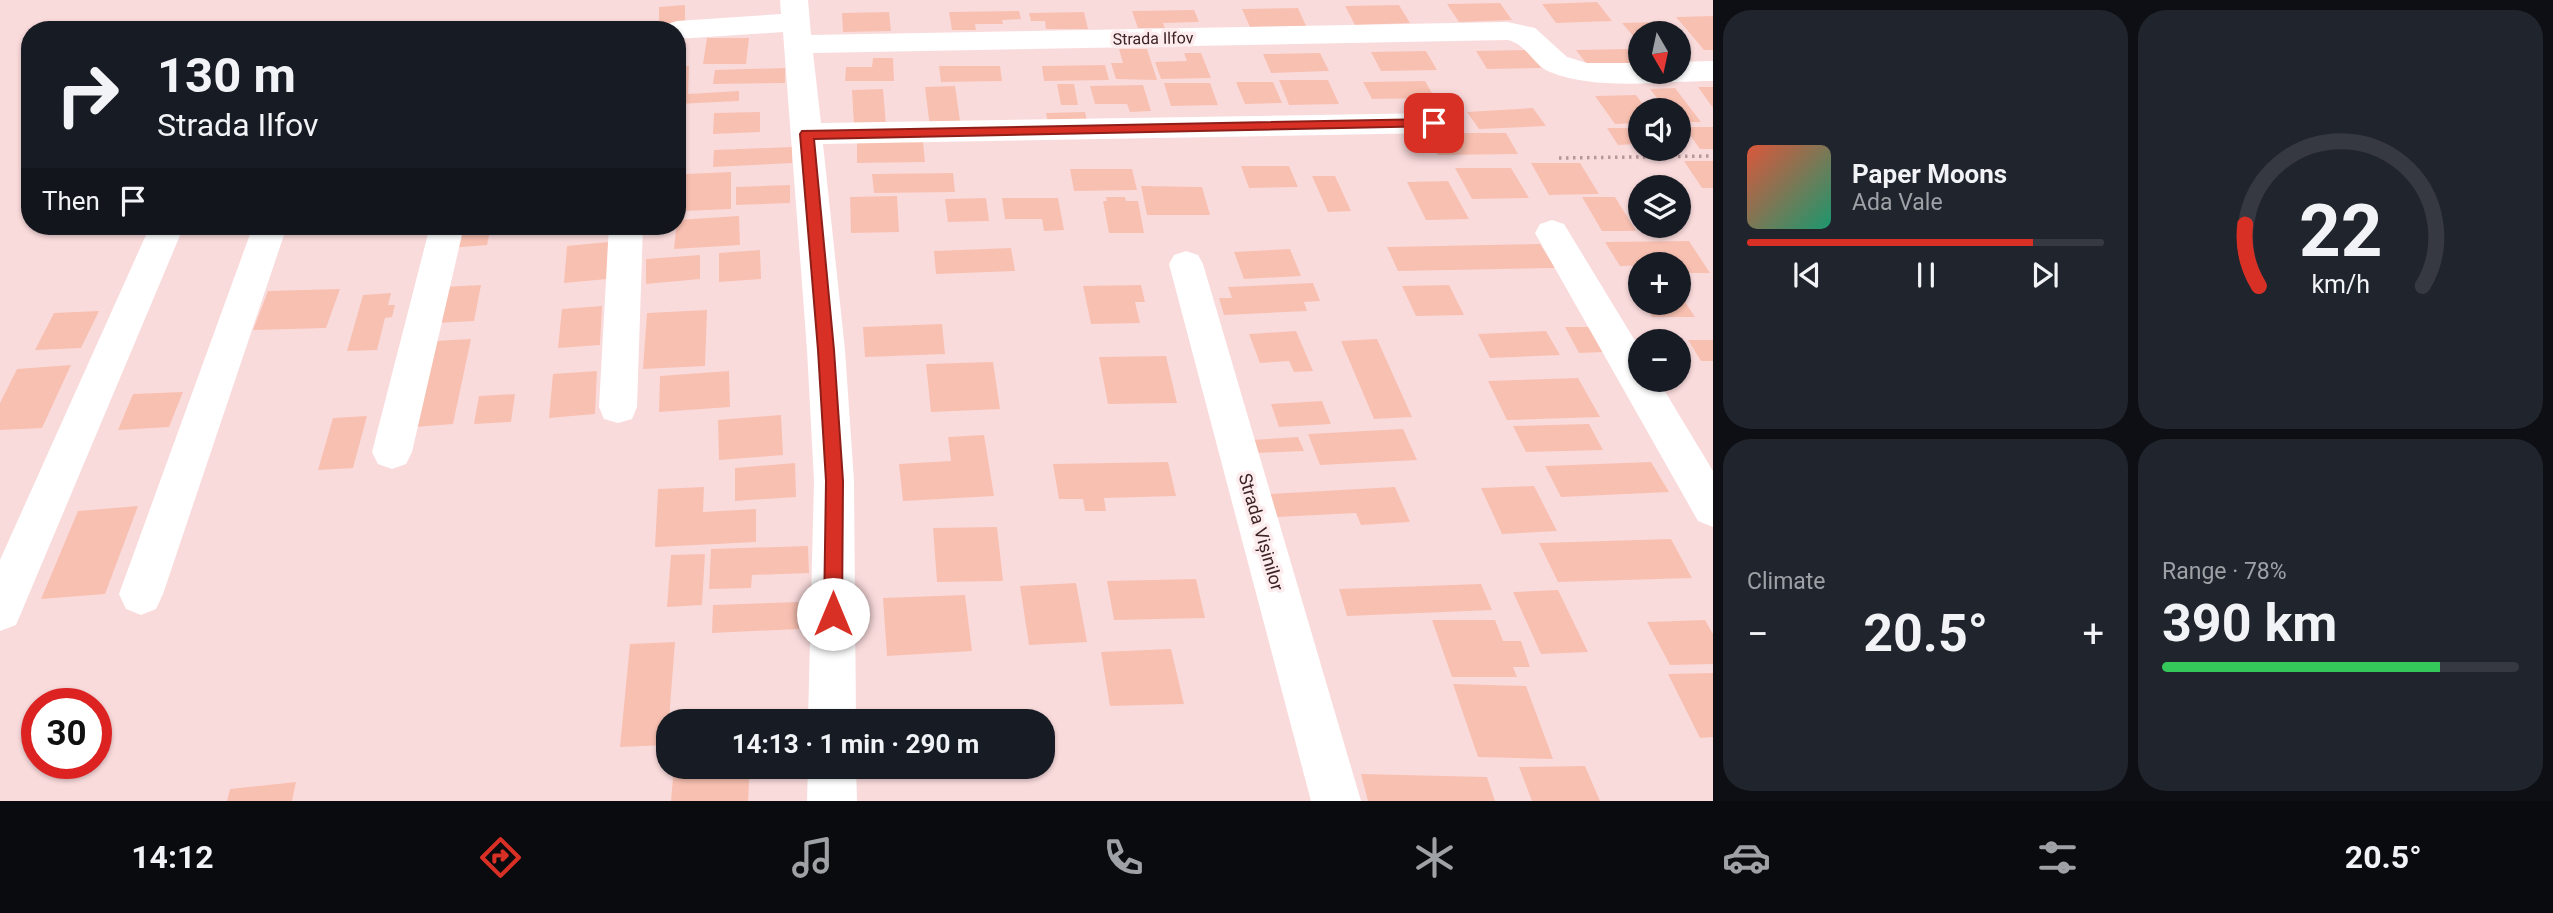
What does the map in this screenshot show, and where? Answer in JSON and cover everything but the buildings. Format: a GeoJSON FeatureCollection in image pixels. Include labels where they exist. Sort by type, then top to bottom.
{"type":"FeatureCollection","features":[{"type":"Feature","properties":{"kind":"street","name":"Strada Ilfov"},"geometry":{"type":"LineString","coordinates":[[686,29],[796,22],[1507,31],[1525,34],[1557,64],[1570,71],[1713,71]]}},
{"type":"Feature","properties":{"kind":"street"},"geometry":{"type":"LineString","coordinates":[[796,22],[826,350],[834,481],[832,709]]}},
{"type":"Feature","properties":{"kind":"street"},"geometry":{"type":"LineString","coordinates":[[807,134],[1434,123]]}},
{"type":"Feature","properties":{"kind":"street"},"geometry":{"type":"LineString","coordinates":[[1552,233],[1713,508]]}},
{"type":"Feature","properties":{"kind":"street"},"geometry":{"type":"LineString","coordinates":[[0,610],[163,235]]}},
{"type":"Feature","properties":{"kind":"street"},"geometry":{"type":"LineString","coordinates":[[141,594],[267,235]]}},
{"type":"Feature","properties":{"kind":"street"},"geometry":{"type":"LineString","coordinates":[[392,452],[445,235]]}},
{"type":"Feature","properties":{"kind":"street"},"geometry":{"type":"LineString","coordinates":[[618,407],[626,235]]}},
{"type":"Feature","properties":{"kind":"street","name":"Strada Vișinilor"},"geometry":{"type":"LineString","coordinates":[[1186,264],[1336,801]]}},
{"type":"Feature","properties":{"kind":"street"},"geometry":{"type":"LineString","coordinates":[[832,779],[832,801]]}},
{"type":"Feature","properties":{"kind":"path"},"geometry":{"type":"LineString","coordinates":[[1559,158],[1713,156]]}},
{"type":"Feature","properties":{"kind":"route"},"geometry":{"type":"LineString","coordinates":[[833,614],[834,481],[826,350],[807,134],[1434,123]]}}]}
